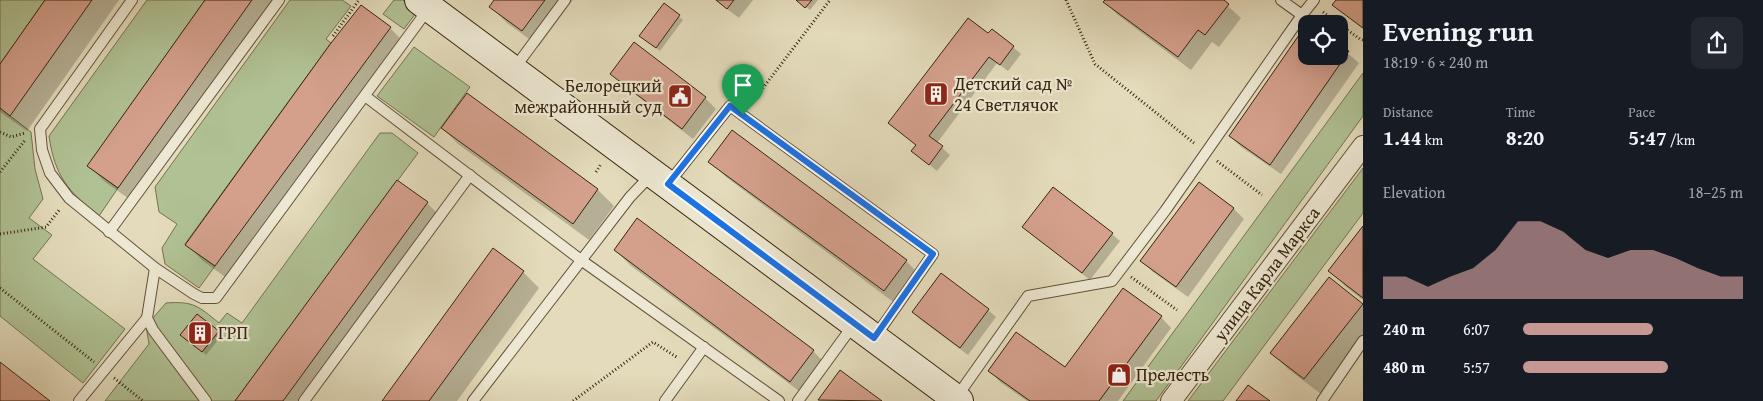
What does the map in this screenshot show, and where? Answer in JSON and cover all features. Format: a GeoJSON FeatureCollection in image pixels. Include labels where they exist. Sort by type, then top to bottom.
{"type":"FeatureCollection","features":[{"type":"Feature","properties":{"kind":"main road"},"geometry":{"type":"LineString","coordinates":[[425,4],[865,330],[956,400]]}},
{"type":"Feature","properties":{"kind":"street","name":"улица Карла Маркса"},"geometry":{"type":"LineString","coordinates":[[1171,401],[1363,146]]}},
{"type":"Feature","properties":{"kind":"lane"},"geometry":{"type":"LineString","coordinates":[[132,0],[40,129],[42,150],[50,173],[69,198],[154,268],[202,298],[216,298],[365,96],[425,4]]}},
{"type":"Feature","properties":{"kind":"lane"},"geometry":{"type":"LineString","coordinates":[[109,232],[279,0]]}},
{"type":"Feature","properties":{"kind":"lane"},"geometry":{"type":"LineString","coordinates":[[513,70],[564,0]]}},
{"type":"Feature","properties":{"kind":"lane"},"geometry":{"type":"LineString","coordinates":[[1281,0],[1302,15],[1313,2]]}},
{"type":"Feature","properties":{"kind":"lane"},"geometry":{"type":"LineString","coordinates":[[956,400],[1028,296],[1112,281],[1165,211],[1298,21]]}},
{"type":"Feature","properties":{"kind":"lane"},"geometry":{"type":"LineString","coordinates":[[365,96],[581,260],[779,401]]}},
{"type":"Feature","properties":{"kind":"lane"},"geometry":{"type":"LineString","coordinates":[[473,401],[630,197],[660,179],[730,106],[933,254],[798,401]]}},
{"type":"Feature","properties":{"kind":"lane"},"geometry":{"type":"LineString","coordinates":[[304,401],[470,175]]}},
{"type":"Feature","properties":{"kind":"lane"},"geometry":{"type":"LineString","coordinates":[[79,401],[147,318],[154,268]]}},
{"type":"Feature","properties":{"kind":"lane"},"geometry":{"type":"LineString","coordinates":[[147,318],[153,330],[206,401]]}},
{"type":"Feature","properties":{"kind":"lane"},"geometry":{"type":"LineString","coordinates":[[1322,401],[1363,341]]}},
{"type":"Feature","properties":{"kind":"lane"},"geometry":{"type":"LineString","coordinates":[[665,401],[704,347]]}},
{"type":"Feature","properties":{"kind":"path"},"geometry":{"type":"LineString","coordinates":[[333,36],[359,0]]}},
{"type":"Feature","properties":{"kind":"path"},"geometry":{"type":"LineString","coordinates":[[743,115],[830,0]]}},
{"type":"Feature","properties":{"kind":"path"},"geometry":{"type":"LineString","coordinates":[[1066,0],[1095,64],[1262,196]]}},
{"type":"Feature","properties":{"kind":"path"},"geometry":{"type":"LineString","coordinates":[[1313,2],[1328,15]]}},
{"type":"Feature","properties":{"kind":"path"},"geometry":{"type":"LineString","coordinates":[[1348,30],[1363,40]]}},
{"type":"Feature","properties":{"kind":"path"},"geometry":{"type":"LineString","coordinates":[[0,132],[11,137],[31,132],[0,172]]}},
{"type":"Feature","properties":{"kind":"path"},"geometry":{"type":"LineString","coordinates":[[596,172],[603,161]]}},
{"type":"Feature","properties":{"kind":"path"},"geometry":{"type":"LineString","coordinates":[[0,234],[46,227],[69,198]]}},
{"type":"Feature","properties":{"kind":"path"},"geometry":{"type":"LineString","coordinates":[[1121,269],[1178,310]]}},
{"type":"Feature","properties":{"kind":"path"},"geometry":{"type":"LineString","coordinates":[[0,288],[143,401]]}},
{"type":"Feature","properties":{"kind":"path"},"geometry":{"type":"LineString","coordinates":[[573,401],[653,342],[690,366]]}},
{"type":"Feature","properties":{"kind":"green space"},"geometry":{"type":"Polygon","coordinates":[[[0,0],[45,0],[0,64],[0,0]]]}},
{"type":"Feature","properties":{"kind":"green space"},"geometry":{"type":"Polygon","coordinates":[[[147,0],[205,0],[88,166],[118,188],[99,216],[71,191],[59,173],[49,136],[147,0]]]}},
{"type":"Feature","properties":{"kind":"green space"},"geometry":{"type":"Polygon","coordinates":[[[290,0],[342,0],[351,6],[326,39],[331,43],[185,244],[215,266],[199,288],[165,264],[162,248],[177,224],[159,212],[155,187],[290,0]]]}},
{"type":"Feature","properties":{"kind":"green space"},"geometry":{"type":"Polygon","coordinates":[[[394,0],[403,0],[418,10],[404,29],[383,14],[394,0]]]}},
{"type":"Feature","properties":{"kind":"green space"},"geometry":{"type":"Polygon","coordinates":[[[414,47],[470,87],[434,137],[377,96],[414,47]]]}},
{"type":"Feature","properties":{"kind":"green space"},"geometry":{"type":"Polygon","coordinates":[[[1363,73],[1363,116],[1156,401],[1123,401],[1363,73]]]}},
{"type":"Feature","properties":{"kind":"green space"},"geometry":{"type":"Polygon","coordinates":[[[0,108],[31,132],[35,169],[43,199],[29,218],[52,235],[33,259],[125,329],[83,383],[0,316],[0,108]]]}},
{"type":"Feature","properties":{"kind":"green space"},"geometry":{"type":"Polygon","coordinates":[[[380,133],[392,133],[418,153],[235,401],[105,401],[149,344],[146,326],[166,303],[190,304],[206,312],[219,323],[227,313],[242,323],[380,133]]]}},
{"type":"Feature","properties":{"kind":"green space"},"geometry":{"type":"Polygon","coordinates":[[[1363,168],[1363,213],[1223,401],[1188,401],[1363,168]]]}},
{"type":"Feature","properties":{"kind":"building"},"geometry":{"type":"Polygon","coordinates":[[[45,0],[92,0],[10,116],[0,108],[0,64],[45,0]]]}},
{"type":"Feature","properties":{"kind":"building"},"geometry":{"type":"Polygon","coordinates":[[[205,0],[252,0],[118,188],[87,166],[205,0]]]}},
{"type":"Feature","properties":{"kind":"building"},"geometry":{"type":"Polygon","coordinates":[[[494,0],[545,0],[522,31],[489,7],[494,0]]]}},
{"type":"Feature","properties":{"kind":"building"},"geometry":{"type":"Polygon","coordinates":[[[716,0],[734,0],[727,9],[716,0]]]}},
{"type":"Feature","properties":{"kind":"building"},"geometry":{"type":"Polygon","coordinates":[[[796,0],[812,0],[805,8],[796,0]]]}},
{"type":"Feature","properties":{"kind":"building"},"geometry":{"type":"Polygon","coordinates":[[[1105,0],[1224,0],[1229,4],[1205,35],[1198,30],[1178,57],[1103,2],[1105,0]]]}},
{"type":"Feature","properties":{"kind":"building"},"geometry":{"type":"Polygon","coordinates":[[[1336,0],[1363,0],[1363,28],[1348,15],[1332,5],[1336,0]]]}},
{"type":"Feature","properties":{"kind":"building"},"geometry":{"type":"Polygon","coordinates":[[[664,3],[680,15],[656,48],[639,36],[664,3]]]}},
{"type":"Feature","properties":{"kind":"building"},"geometry":{"type":"Polygon","coordinates":[[[361,5],[391,27],[215,266],[185,245],[331,43],[361,5]]]}},
{"type":"Feature","properties":{"kind":"building","name":"Детский сад № 24 Светлячок"},"geometry":{"type":"Polygon","coordinates":[[[968,18],[988,33],[992,29],[1014,46],[1000,65],[989,57],[929,136],[943,146],[929,165],[911,151],[916,145],[888,123],[968,18]]]}},
{"type":"Feature","properties":{"kind":"building"},"geometry":{"type":"Polygon","coordinates":[[[1298,37],[1298,65],[1339,65],[1270,165],[1229,136],[1298,37]]]}},
{"type":"Feature","properties":{"kind":"building"},"geometry":{"type":"Polygon","coordinates":[[[634,42],[706,97],[682,129],[610,74],[634,42]]]}},
{"type":"Feature","properties":{"kind":"building"},"geometry":{"type":"Polygon","coordinates":[[[467,93],[598,189],[573,224],[441,128],[467,93]]]}},
{"type":"Feature","properties":{"kind":"building"},"geometry":{"type":"Polygon","coordinates":[[[732,130],[907,260],[884,291],[708,162],[732,130]]]}},
{"type":"Feature","properties":{"kind":"building"},"geometry":{"type":"Polygon","coordinates":[[[397,180],[428,202],[283,401],[235,401],[397,180]]]}},
{"type":"Feature","properties":{"kind":"building"},"geometry":{"type":"Polygon","coordinates":[[[1199,182],[1234,208],[1176,287],[1140,261],[1199,182]]]}},
{"type":"Feature","properties":{"kind":"building"},"geometry":{"type":"Polygon","coordinates":[[[1053,187],[1113,233],[1082,273],[1022,227],[1053,187]]]}},
{"type":"Feature","properties":{"kind":"building"},"geometry":{"type":"Polygon","coordinates":[[[637,218],[814,350],[790,382],[614,250],[637,218]]]}},
{"type":"Feature","properties":{"kind":"building"},"geometry":{"type":"Polygon","coordinates":[[[1363,226],[1363,298],[1328,271],[1363,226]]]}},
{"type":"Feature","properties":{"kind":"building"},"geometry":{"type":"Polygon","coordinates":[[[493,248],[524,271],[429,401],[382,401],[493,248]]]}},
{"type":"Feature","properties":{"kind":"building"},"geometry":{"type":"Polygon","coordinates":[[[941,273],[989,309],[960,348],[912,312],[941,273]]]}},
{"type":"Feature","properties":{"kind":"building"},"geometry":{"type":"Polygon","coordinates":[[[1329,277],[1363,304],[1304,379],[1270,353],[1329,277]]]}},
{"type":"Feature","properties":{"kind":"building"},"geometry":{"type":"Polygon","coordinates":[[[1123,288],[1162,316],[1099,401],[1030,401],[988,371],[1016,332],[1065,367],[1123,288]]]}},
{"type":"Feature","properties":{"kind":"building","name":"ГРП"},"geometry":{"type":"Polygon","coordinates":[[[197,314],[219,331],[202,352],[180,335],[197,314]]]}},
{"type":"Feature","properties":{"kind":"building"},"geometry":{"type":"Polygon","coordinates":[[[0,362],[50,401],[0,401],[0,362]]]}},
{"type":"Feature","properties":{"kind":"building"},"geometry":{"type":"Polygon","coordinates":[[[840,370],[882,401],[818,400],[840,370]]]}},
{"type":"Feature","properties":{"kind":"building"},"geometry":{"type":"Polygon","coordinates":[[[1248,385],[1270,401],[1236,401],[1248,385]]]}},
{"type":"Feature","properties":{"kind":"place","name":"Детский сад № 24 Светлячок"},"geometry":{"type":"Point","coordinates":[936,94]}},
{"type":"Feature","properties":{"kind":"place","name":"Белорецкий межрайонный суд"},"geometry":{"type":"Point","coordinates":[680,96]}},
{"type":"Feature","properties":{"kind":"place","name":"ГРП"},"geometry":{"type":"Point","coordinates":[200,333]}},
{"type":"Feature","properties":{"kind":"place","name":"Прелесть"},"geometry":{"type":"Point","coordinates":[1119,375]}},
{"type":"Feature","properties":{"kind":"route"},"geometry":{"type":"LineString","coordinates":[[730,106],[743,115],[933,254],[874,338],[668,184],[730,106]]}}]}
